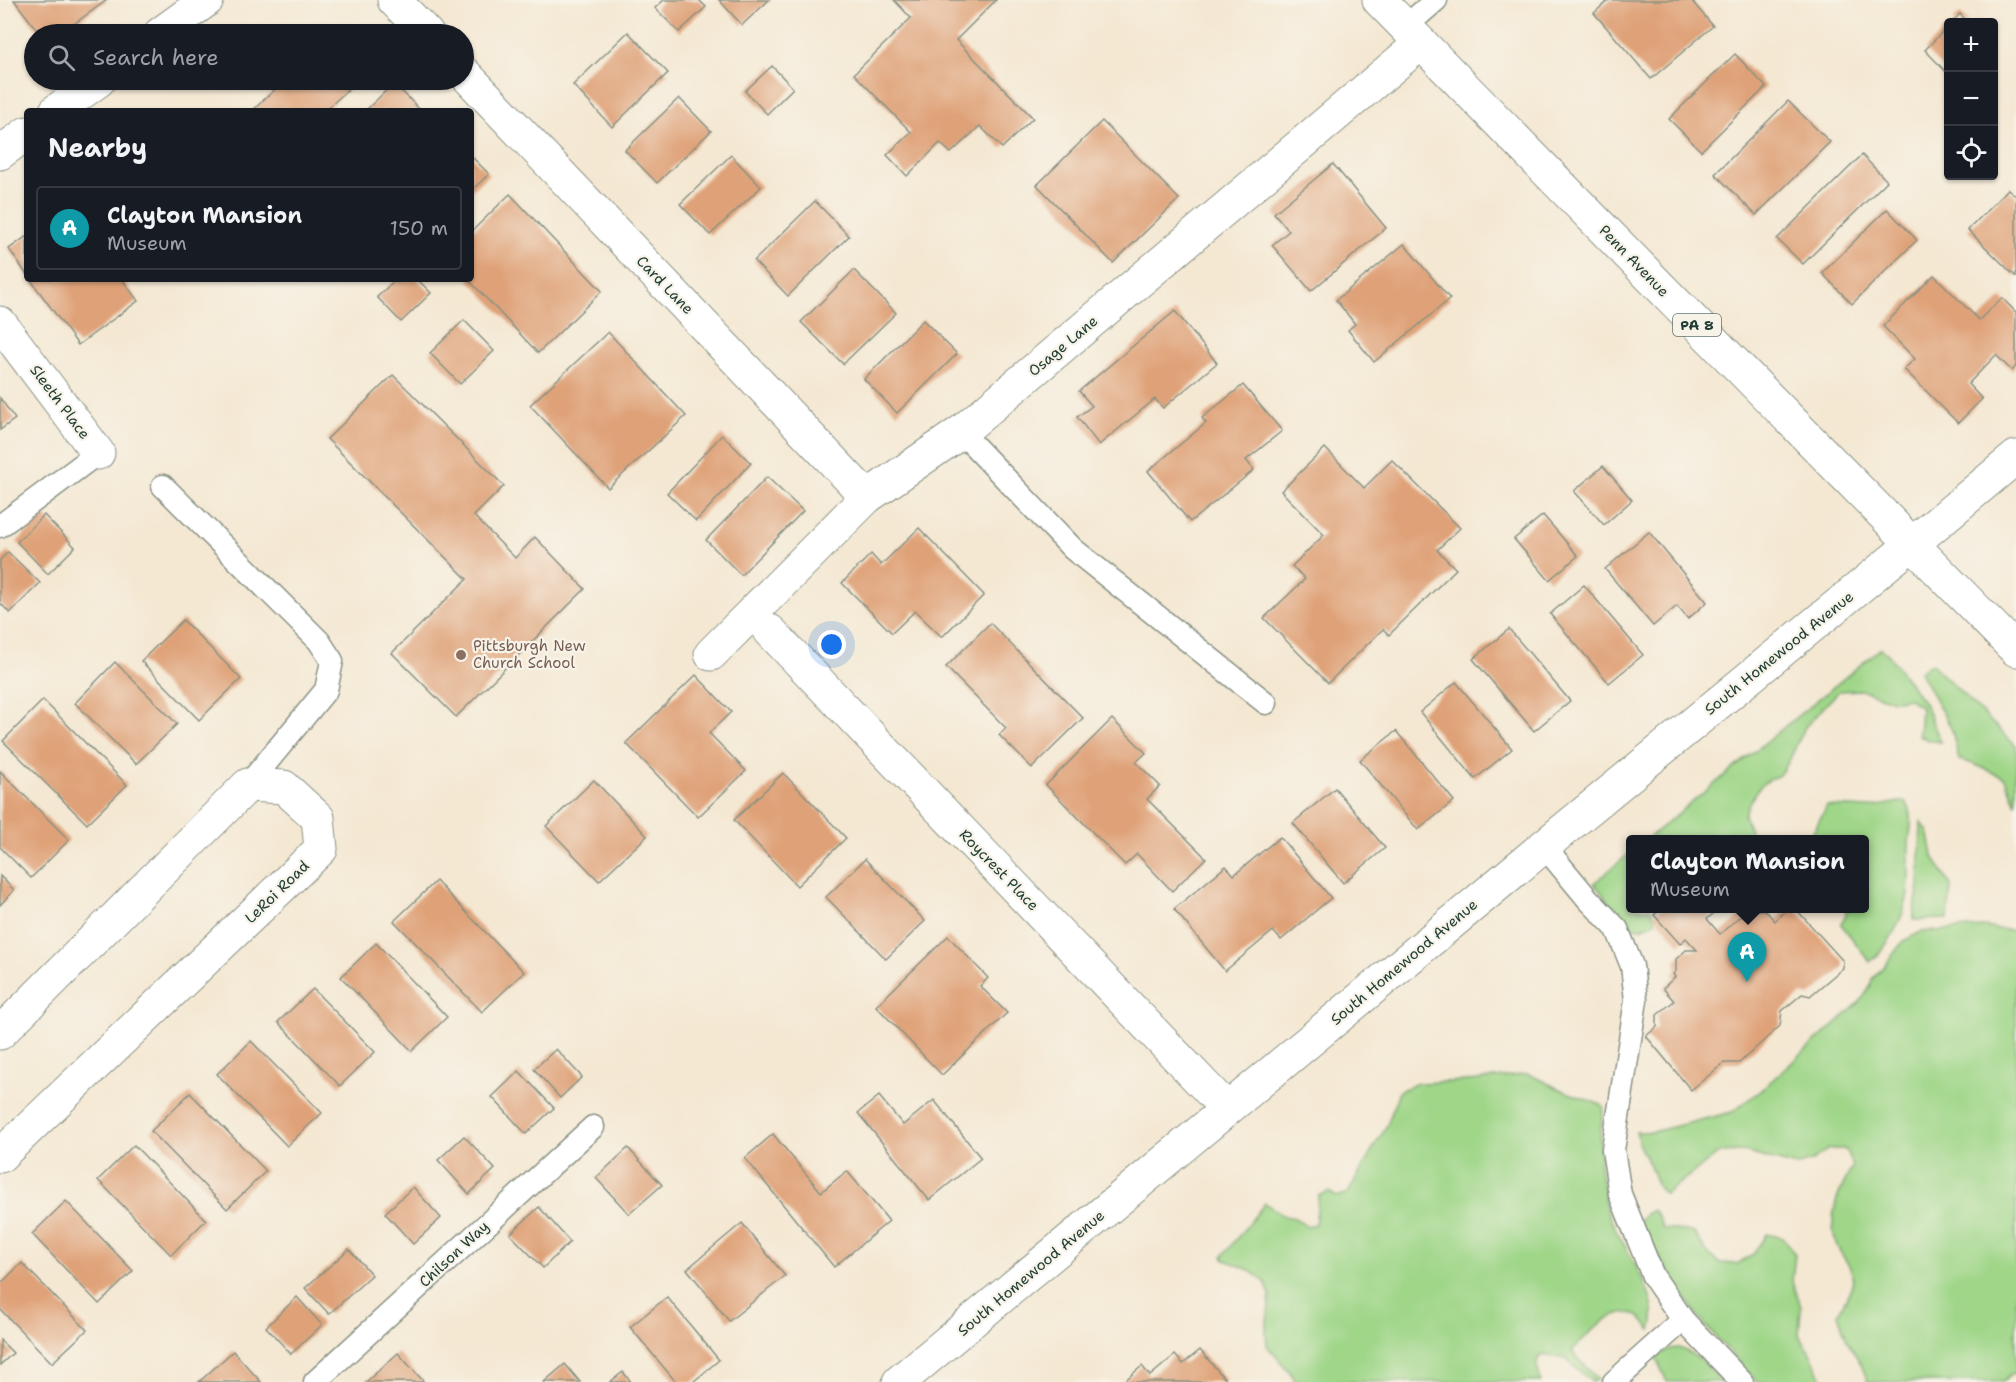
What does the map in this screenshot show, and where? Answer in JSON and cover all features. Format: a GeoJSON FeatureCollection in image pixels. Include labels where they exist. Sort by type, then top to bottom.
{"type":"FeatureCollection","features":[{"type":"Feature","properties":{"kind":"main road"},"geometry":{"type":"LineString","coordinates":[[174,24],[207,0]]}},
{"type":"Feature","properties":{"kind":"main road"},"geometry":{"type":"LineString","coordinates":[[394,0],[417,24]]}},
{"type":"Feature","properties":{"kind":"main road","name":"Penn Avenue"},"geometry":{"type":"LineString","coordinates":[[1378,0],[2016,650]]}},
{"type":"Feature","properties":{"kind":"main road","name":"Osage Lane"},"geometry":{"type":"LineString","coordinates":[[711,654],[867,497],[962,432],[1413,35]]}},
{"type":"Feature","properties":{"kind":"main road","name":"Card Lane"},"geometry":{"type":"LineString","coordinates":[[474,84],[867,497]]}},
{"type":"Feature","properties":{"kind":"main road"},"geometry":{"type":"LineString","coordinates":[[60,108],[85,90]]}},
{"type":"Feature","properties":{"kind":"main road"},"geometry":{"type":"LineString","coordinates":[[0,153],[24,135]]}},
{"type":"Feature","properties":{"kind":"main road","name":"Sleeth Place"},"geometry":{"type":"LineString","coordinates":[[0,323],[98,453]]}},
{"type":"Feature","properties":{"kind":"main road","name":"South Homewood Avenue"},"geometry":{"type":"LineString","coordinates":[[899,1382],[2016,457]]}},
{"type":"Feature","properties":{"kind":"main road","name":"Roycrest Place"},"geometry":{"type":"LineString","coordinates":[[770,631],[1227,1109]]}},
{"type":"Feature","properties":{"kind":"main road"},"geometry":{"type":"LineString","coordinates":[[0,1033],[248,785]]}},
{"type":"Feature","properties":{"kind":"main road","name":"LeRoi Road"},"geometry":{"type":"LineString","coordinates":[[0,1156],[321,849],[318,818],[284,787],[248,785]]}},
{"type":"Feature","properties":{"kind":"lane"},"geometry":{"type":"LineString","coordinates":[[1413,35],[1436,0]]}},
{"type":"Feature","properties":{"kind":"lane"},"geometry":{"type":"LineString","coordinates":[[962,432],[1072,549],[1266,703]]}},
{"type":"Feature","properties":{"kind":"lane"},"geometry":{"type":"LineString","coordinates":[[0,526],[98,453]]}},
{"type":"Feature","properties":{"kind":"lane"},"geometry":{"type":"LineString","coordinates":[[163,486],[319,641],[332,661],[326,690],[248,785]]}},
{"type":"Feature","properties":{"kind":"lane"},"geometry":{"type":"LineString","coordinates":[[1544,846],[1588,899],[1617,929],[1632,966],[1636,1000],[1613,1150],[1620,1194],[1653,1276],[1683,1320],[1742,1382]]}},
{"type":"Feature","properties":{"kind":"lane","name":"Chilson Way"},"geometry":{"type":"LineString","coordinates":[[315,1382],[593,1127]]}},
{"type":"Feature","properties":{"kind":"lane"},"geometry":{"type":"LineString","coordinates":[[1614,1382],[1683,1320]]}},
{"type":"Feature","properties":{"kind":"green space"},"geometry":{"type":"Polygon","coordinates":[[[1880,649],[1888,654],[1924,703],[1941,742],[1928,740],[1919,735],[1921,707],[1909,699],[1892,700],[1861,690],[1839,691],[1805,727],[1788,763],[1779,775],[1762,784],[1750,801],[1744,815],[1752,835],[1652,835],[1880,649]]]}},
{"type":"Feature","properties":{"kind":"green space"},"geometry":{"type":"Polygon","coordinates":[[[1931,663],[2016,746],[2016,804],[2005,778],[1959,760],[1952,730],[1920,672],[1931,663]]]}},
{"type":"Feature","properties":{"kind":"green space"},"geometry":{"type":"Polygon","coordinates":[[[1906,802],[1911,817],[1908,894],[1903,912],[1883,949],[1870,962],[1841,924],[1846,913],[1869,913],[1869,835],[1811,835],[1827,806],[1869,808],[1906,802]]]}},
{"type":"Feature","properties":{"kind":"green space"},"geometry":{"type":"Polygon","coordinates":[[[1921,822],[1928,831],[1933,855],[1951,886],[1948,919],[1913,920],[1919,886],[1921,822]]]}},
{"type":"Feature","properties":{"kind":"green space"},"geometry":{"type":"Polygon","coordinates":[[[1626,856],[1626,913],[1652,913],[1656,921],[1648,926],[1633,927],[1624,920],[1594,883],[1626,856]]]}},
{"type":"Feature","properties":{"kind":"green space"},"geometry":{"type":"Polygon","coordinates":[[[1982,927],[2016,931],[2016,1374],[2010,1375],[2003,1382],[1868,1382],[1861,1364],[1847,1341],[1838,1314],[1850,1291],[1853,1279],[1837,1246],[1833,1224],[1839,1195],[1853,1166],[1845,1149],[1829,1149],[1812,1161],[1796,1166],[1744,1152],[1719,1153],[1665,1194],[1658,1187],[1650,1165],[1641,1150],[1636,1132],[1653,1132],[1732,1112],[1761,1090],[1861,1001],[1872,979],[1903,941],[1921,932],[1982,927]]]}},
{"type":"Feature","properties":{"kind":"green space"},"geometry":{"type":"Polygon","coordinates":[[[1528,1074],[1604,1106],[1600,1157],[1607,1211],[1646,1286],[1653,1316],[1651,1330],[1636,1315],[1626,1312],[1609,1318],[1592,1331],[1572,1351],[1598,1379],[1592,1382],[1566,1359],[1543,1355],[1538,1358],[1537,1366],[1541,1382],[1295,1382],[1293,1376],[1267,1346],[1266,1332],[1270,1295],[1265,1282],[1247,1269],[1225,1260],[1223,1256],[1265,1203],[1284,1216],[1295,1218],[1307,1227],[1315,1224],[1319,1195],[1329,1192],[1337,1197],[1348,1193],[1388,1123],[1399,1091],[1418,1083],[1469,1081],[1528,1074]]]}},
{"type":"Feature","properties":{"kind":"green space"},"geometry":{"type":"Polygon","coordinates":[[[1653,1210],[1663,1229],[1694,1233],[1709,1255],[1719,1263],[1737,1264],[1753,1254],[1767,1234],[1783,1238],[1795,1254],[1792,1281],[1801,1307],[1799,1335],[1824,1382],[1757,1382],[1699,1318],[1666,1270],[1638,1221],[1653,1210]]]}},
{"type":"Feature","properties":{"kind":"green space"},"geometry":{"type":"Polygon","coordinates":[[[1679,1348],[1703,1362],[1722,1382],[1667,1382],[1656,1357],[1669,1349],[1679,1348]]]}},
{"type":"Feature","properties":{"kind":"building"},"geometry":{"type":"Polygon","coordinates":[[[14,0],[107,0],[74,24],[32,24],[14,0]]]}},
{"type":"Feature","properties":{"kind":"building"},"geometry":{"type":"Polygon","coordinates":[[[664,0],[699,0],[706,7],[679,32],[655,8],[664,0]]]}},
{"type":"Feature","properties":{"kind":"building"},"geometry":{"type":"Polygon","coordinates":[[[719,0],[769,0],[742,25],[719,0]]]}},
{"type":"Feature","properties":{"kind":"building"},"geometry":{"type":"Polygon","coordinates":[[[894,0],[996,0],[956,40],[1033,118],[1002,148],[980,126],[951,153],[940,143],[907,176],[887,155],[911,132],[854,74],[911,18],[894,0]]]}},
{"type":"Feature","properties":{"kind":"building"},"geometry":{"type":"Polygon","coordinates":[[[1609,0],[1691,0],[1713,26],[1651,79],[1594,13],[1609,0]]]}},
{"type":"Feature","properties":{"kind":"building"},"geometry":{"type":"Polygon","coordinates":[[[1944,30],[1944,70],[1925,50],[1944,30]]]}},
{"type":"Feature","properties":{"kind":"building"},"geometry":{"type":"Polygon","coordinates":[[[628,32],[668,73],[612,127],[573,85],[628,32]]]}},
{"type":"Feature","properties":{"kind":"building"},"geometry":{"type":"Polygon","coordinates":[[[1735,54],[1766,87],[1701,151],[1669,119],[1735,54]]]}},
{"type":"Feature","properties":{"kind":"building"},"geometry":{"type":"Polygon","coordinates":[[[772,66],[793,88],[767,114],[745,91],[772,66]]]}},
{"type":"Feature","properties":{"kind":"building"},"geometry":{"type":"Polygon","coordinates":[[[274,90],[347,90],[328,108],[255,108],[274,90]]]}},
{"type":"Feature","properties":{"kind":"building"},"geometry":{"type":"Polygon","coordinates":[[[387,90],[401,90],[418,108],[368,108],[387,90]]]}},
{"type":"Feature","properties":{"kind":"building"},"geometry":{"type":"Polygon","coordinates":[[[679,98],[711,131],[657,183],[625,150],[679,98]]]}},
{"type":"Feature","properties":{"kind":"building"},"geometry":{"type":"Polygon","coordinates":[[[1788,101],[1830,142],[1756,215],[1715,174],[1788,101]]]}},
{"type":"Feature","properties":{"kind":"building"},"geometry":{"type":"Polygon","coordinates":[[[1102,121],[1179,199],[1113,263],[1037,185],[1102,121]]]}},
{"type":"Feature","properties":{"kind":"building"},"geometry":{"type":"Polygon","coordinates":[[[731,155],[761,187],[710,235],[680,204],[731,155]]]}},
{"type":"Feature","properties":{"kind":"building"},"geometry":{"type":"Polygon","coordinates":[[[1862,155],[1887,181],[1803,264],[1777,239],[1862,155]]]}},
{"type":"Feature","properties":{"kind":"building"},"geometry":{"type":"Polygon","coordinates":[[[474,159],[489,174],[474,188],[474,159]]]}},
{"type":"Feature","properties":{"kind":"building"},"geometry":{"type":"Polygon","coordinates":[[[1333,164],[1386,228],[1311,291],[1272,245],[1289,231],[1274,213],[1333,164]]]}},
{"type":"Feature","properties":{"kind":"building"},"geometry":{"type":"Polygon","coordinates":[[[2008,189],[2016,196],[2016,277],[1968,230],[2008,189]]]}},
{"type":"Feature","properties":{"kind":"building"},"geometry":{"type":"Polygon","coordinates":[[[510,194],[602,291],[538,353],[471,282],[474,282],[474,229],[510,194]]]}},
{"type":"Feature","properties":{"kind":"building"},"geometry":{"type":"Polygon","coordinates":[[[815,201],[849,236],[788,296],[754,261],[815,201]]]}},
{"type":"Feature","properties":{"kind":"building"},"geometry":{"type":"Polygon","coordinates":[[[1887,209],[1917,240],[1852,304],[1822,273],[1887,209]]]}},
{"type":"Feature","properties":{"kind":"building"},"geometry":{"type":"Polygon","coordinates":[[[24,238],[24,271],[9,249],[24,238]]]}},
{"type":"Feature","properties":{"kind":"building"},"geometry":{"type":"Polygon","coordinates":[[[1404,244],[1450,299],[1374,362],[1348,330],[1355,324],[1336,300],[1404,244]]]}},
{"type":"Feature","properties":{"kind":"building"},"geometry":{"type":"Polygon","coordinates":[[[854,270],[896,313],[843,364],[801,322],[854,270]]]}},
{"type":"Feature","properties":{"kind":"building"},"geometry":{"type":"Polygon","coordinates":[[[1934,275],[1979,320],[2002,298],[2016,312],[2016,366],[2012,371],[1996,355],[1968,384],[1982,399],[1958,423],[1904,369],[1915,359],[1883,326],[1934,275]]]}},
{"type":"Feature","properties":{"kind":"building"},"geometry":{"type":"Polygon","coordinates":[[[32,282],[124,282],[138,301],[78,345],[32,282]]]}},
{"type":"Feature","properties":{"kind":"building"},"geometry":{"type":"Polygon","coordinates":[[[393,282],[420,282],[431,293],[401,322],[377,297],[393,282]]]}},
{"type":"Feature","properties":{"kind":"building"},"geometry":{"type":"Polygon","coordinates":[[[1175,311],[1217,363],[1163,408],[1155,399],[1099,445],[1077,417],[1092,406],[1079,391],[1175,311]]]}},
{"type":"Feature","properties":{"kind":"building"},"geometry":{"type":"Polygon","coordinates":[[[464,320],[494,351],[460,384],[430,353],[464,320]]]}},
{"type":"Feature","properties":{"kind":"building"},"geometry":{"type":"Polygon","coordinates":[[[923,320],[957,354],[897,413],[864,379],[923,320]]]}},
{"type":"Feature","properties":{"kind":"building"},"geometry":{"type":"Polygon","coordinates":[[[608,332],[686,416],[608,488],[530,405],[608,332]]]}},
{"type":"Feature","properties":{"kind":"building"},"geometry":{"type":"Polygon","coordinates":[[[393,375],[504,486],[474,516],[515,558],[535,537],[585,589],[456,717],[392,653],[467,579],[327,439],[393,375]]]}},
{"type":"Feature","properties":{"kind":"building"},"geometry":{"type":"Polygon","coordinates":[[[1243,385],[1282,431],[1246,460],[1254,470],[1190,522],[1148,471],[1206,423],[1202,418],[1243,385]]]}},
{"type":"Feature","properties":{"kind":"building"},"geometry":{"type":"Polygon","coordinates":[[[0,398],[15,419],[0,430],[0,398]]]}},
{"type":"Feature","properties":{"kind":"building"},"geometry":{"type":"Polygon","coordinates":[[[722,435],[751,463],[696,521],[667,493],[722,435]]]}},
{"type":"Feature","properties":{"kind":"building"},"geometry":{"type":"Polygon","coordinates":[[[1325,448],[1364,488],[1392,460],[1460,528],[1437,550],[1456,569],[1389,635],[1383,629],[1328,683],[1264,618],[1305,579],[1292,566],[1324,535],[1281,491],[1325,448]]]}},
{"type":"Feature","properties":{"kind":"building"},"geometry":{"type":"Polygon","coordinates":[[[1603,466],[1632,500],[1604,525],[1574,491],[1603,466]]]}},
{"type":"Feature","properties":{"kind":"building"},"geometry":{"type":"Polygon","coordinates":[[[767,477],[803,511],[741,575],[706,540],[767,477]]]}},
{"type":"Feature","properties":{"kind":"building"},"geometry":{"type":"Polygon","coordinates":[[[44,515],[75,547],[48,574],[17,542],[44,515]]]}},
{"type":"Feature","properties":{"kind":"building"},"geometry":{"type":"Polygon","coordinates":[[[1543,515],[1578,556],[1549,580],[1514,539],[1543,515]]]}},
{"type":"Feature","properties":{"kind":"building"},"geometry":{"type":"Polygon","coordinates":[[[919,528],[984,595],[942,637],[915,611],[892,633],[842,583],[871,554],[881,565],[919,528]]]}},
{"type":"Feature","properties":{"kind":"building"},"geometry":{"type":"Polygon","coordinates":[[[1649,532],[1707,602],[1688,619],[1677,606],[1653,626],[1605,569],[1649,532]]]}},
{"type":"Feature","properties":{"kind":"building"},"geometry":{"type":"Polygon","coordinates":[[[8,552],[40,583],[10,613],[0,603],[0,560],[8,552]]]}},
{"type":"Feature","properties":{"kind":"building"},"geometry":{"type":"Polygon","coordinates":[[[1584,585],[1643,655],[1609,683],[1550,614],[1584,585]]]}},
{"type":"Feature","properties":{"kind":"building"},"geometry":{"type":"Polygon","coordinates":[[[183,620],[241,679],[199,720],[141,661],[183,620]]]}},
{"type":"Feature","properties":{"kind":"building"},"geometry":{"type":"Polygon","coordinates":[[[990,623],[1083,718],[1032,768],[999,735],[1006,728],[946,667],[990,623]]]}},
{"type":"Feature","properties":{"kind":"building"},"geometry":{"type":"Polygon","coordinates":[[[1509,629],[1570,701],[1534,731],[1473,659],[1509,629]]]}},
{"type":"Feature","properties":{"kind":"building"},"geometry":{"type":"Polygon","coordinates":[[[115,662],[177,724],[136,764],[75,703],[115,662]]]}},
{"type":"Feature","properties":{"kind":"building"},"geometry":{"type":"Polygon","coordinates":[[[696,675],[731,712],[709,733],[746,771],[698,817],[626,743],[696,675]]]}},
{"type":"Feature","properties":{"kind":"building"},"geometry":{"type":"Polygon","coordinates":[[[1456,682],[1512,749],[1475,779],[1420,712],[1456,682]]]}},
{"type":"Feature","properties":{"kind":"building"},"geometry":{"type":"Polygon","coordinates":[[[43,700],[127,785],[87,824],[3,741],[43,700]]]}},
{"type":"Feature","properties":{"kind":"building"},"geometry":{"type":"Polygon","coordinates":[[[1112,719],[1146,753],[1136,762],[1160,786],[1147,799],[1206,858],[1172,891],[1137,854],[1125,865],[1046,785],[1112,719]]]}},
{"type":"Feature","properties":{"kind":"building"},"geometry":{"type":"Polygon","coordinates":[[[1396,731],[1454,801],[1418,830],[1360,760],[1396,731]]]}},
{"type":"Feature","properties":{"kind":"building"},"geometry":{"type":"Polygon","coordinates":[[[0,771],[69,840],[31,878],[0,847],[0,771]]]}},
{"type":"Feature","properties":{"kind":"building"},"geometry":{"type":"Polygon","coordinates":[[[783,773],[846,838],[797,886],[734,820],[783,773]]]}},
{"type":"Feature","properties":{"kind":"building"},"geometry":{"type":"Polygon","coordinates":[[[594,780],[647,836],[599,881],[546,826],[594,780]]]}},
{"type":"Feature","properties":{"kind":"building"},"geometry":{"type":"Polygon","coordinates":[[[1335,788],[1385,848],[1343,883],[1293,823],[1335,788]]]}},
{"type":"Feature","properties":{"kind":"building"},"geometry":{"type":"Polygon","coordinates":[[[1280,837],[1331,898],[1281,940],[1273,931],[1225,971],[1174,909],[1226,866],[1234,875],[1280,837]]]}},
{"type":"Feature","properties":{"kind":"building"},"geometry":{"type":"Polygon","coordinates":[[[865,859],[925,921],[886,959],[826,897],[865,859]]]}},
{"type":"Feature","properties":{"kind":"building"},"geometry":{"type":"Polygon","coordinates":[[[0,876],[14,890],[0,905],[0,876]]]}},
{"type":"Feature","properties":{"kind":"building"},"geometry":{"type":"Polygon","coordinates":[[[436,881],[524,972],[482,1012],[394,921],[436,881]]]}},
{"type":"Feature","properties":{"kind":"building"},"geometry":{"type":"Polygon","coordinates":[[[1656,913],[1714,913],[1707,919],[1720,934],[1744,913],[1768,913],[1775,921],[1784,913],[1800,913],[1843,961],[1843,968],[1810,996],[1802,994],[1782,1011],[1780,1026],[1739,1063],[1724,1063],[1691,1090],[1646,1036],[1657,1027],[1657,1015],[1674,1001],[1663,988],[1675,977],[1673,974],[1676,971],[1676,959],[1686,950],[1697,950],[1686,938],[1680,944],[1654,915],[1656,913]]]}},
{"type":"Feature","properties":{"kind":"building"},"geometry":{"type":"Polygon","coordinates":[[[948,936],[988,978],[980,986],[1007,1013],[942,1075],[876,1006],[948,936]]]}},
{"type":"Feature","properties":{"kind":"building"},"geometry":{"type":"Polygon","coordinates":[[[376,943],[447,1017],[412,1051],[341,977],[376,943]]]}},
{"type":"Feature","properties":{"kind":"building"},"geometry":{"type":"Polygon","coordinates":[[[313,989],[375,1052],[340,1086],[278,1022],[313,989]]]}},
{"type":"Feature","properties":{"kind":"building"},"geometry":{"type":"Polygon","coordinates":[[[251,1041],[322,1113],[287,1146],[217,1074],[251,1041]]]}},
{"type":"Feature","properties":{"kind":"building"},"geometry":{"type":"Polygon","coordinates":[[[556,1049],[582,1077],[560,1098],[534,1069],[556,1049]]]}},
{"type":"Feature","properties":{"kind":"building"},"geometry":{"type":"Polygon","coordinates":[[[519,1071],[554,1108],[526,1134],[492,1097],[519,1071]]]}},
{"type":"Feature","properties":{"kind":"building"},"geometry":{"type":"Polygon","coordinates":[[[190,1093],[266,1171],[227,1209],[151,1131],[190,1093]]]}},
{"type":"Feature","properties":{"kind":"building"},"geometry":{"type":"Polygon","coordinates":[[[879,1096],[903,1125],[934,1100],[981,1158],[929,1200],[858,1113],[879,1096]]]}},
{"type":"Feature","properties":{"kind":"building"},"geometry":{"type":"Polygon","coordinates":[[[773,1134],[821,1192],[847,1171],[889,1221],[834,1267],[745,1158],[773,1134]]]}},
{"type":"Feature","properties":{"kind":"building"},"geometry":{"type":"Polygon","coordinates":[[[464,1136],[495,1169],[469,1194],[438,1160],[464,1136]]]}},
{"type":"Feature","properties":{"kind":"building"},"geometry":{"type":"Polygon","coordinates":[[[134,1145],[206,1220],[171,1255],[98,1180],[134,1145]]]}},
{"type":"Feature","properties":{"kind":"building"},"geometry":{"type":"Polygon","coordinates":[[[628,1148],[662,1185],[629,1214],[596,1178],[628,1148]]]}},
{"type":"Feature","properties":{"kind":"building"},"geometry":{"type":"Polygon","coordinates":[[[413,1187],[441,1218],[413,1244],[385,1213],[413,1187]]]}},
{"type":"Feature","properties":{"kind":"building"},"geometry":{"type":"Polygon","coordinates":[[[66,1201],[133,1271],[99,1304],[32,1234],[66,1201]]]}},
{"type":"Feature","properties":{"kind":"building"},"geometry":{"type":"Polygon","coordinates":[[[539,1207],[570,1242],[543,1268],[510,1234],[539,1207]]]}},
{"type":"Feature","properties":{"kind":"building"},"geometry":{"type":"Polygon","coordinates":[[[742,1223],[785,1276],[729,1321],[687,1269],[742,1223]]]}},
{"type":"Feature","properties":{"kind":"building"},"geometry":{"type":"Polygon","coordinates":[[[349,1249],[372,1275],[329,1314],[305,1288],[349,1249]]]}},
{"type":"Feature","properties":{"kind":"building"},"geometry":{"type":"Polygon","coordinates":[[[22,1263],[87,1330],[52,1363],[0,1309],[0,1284],[22,1263]]]}},
{"type":"Feature","properties":{"kind":"building"},"geometry":{"type":"Polygon","coordinates":[[[297,1297],[322,1325],[291,1354],[266,1327],[297,1297]]]}},
{"type":"Feature","properties":{"kind":"building"},"geometry":{"type":"Polygon","coordinates":[[[667,1297],[719,1360],[693,1382],[676,1382],[630,1327],[667,1297]]]}},
{"type":"Feature","properties":{"kind":"building"},"geometry":{"type":"Polygon","coordinates":[[[0,1340],[13,1353],[0,1365],[0,1340]]]}},
{"type":"Feature","properties":{"kind":"building"},"geometry":{"type":"Polygon","coordinates":[[[1200,1350],[1226,1380],[1224,1382],[1123,1382],[1142,1366],[1150,1376],[1175,1355],[1183,1364],[1200,1350]]]}},
{"type":"Feature","properties":{"kind":"building"},"geometry":{"type":"Polygon","coordinates":[[[233,1351],[261,1382],[199,1382],[233,1351]]]}},
{"type":"Feature","properties":{"kind":"building"},"geometry":{"type":"Polygon","coordinates":[[[398,1353],[424,1382],[366,1382],[398,1353]]]}},
{"type":"Feature","properties":{"kind":"building"},"geometry":{"type":"Polygon","coordinates":[[[565,1364],[580,1382],[544,1382],[565,1364]]]}},
{"type":"Feature","properties":{"kind":"building"},"geometry":{"type":"Polygon","coordinates":[[[623,1372],[631,1382],[610,1382],[623,1372]]]}},
{"type":"Feature","properties":{"kind":"place","name":"Pittsburgh New Church School"},"geometry":{"type":"Point","coordinates":[461,655]}},
{"type":"Feature","properties":{"kind":"place","name":"Clayton Mansion"},"geometry":{"type":"Point","coordinates":[1747,982]}}]}
